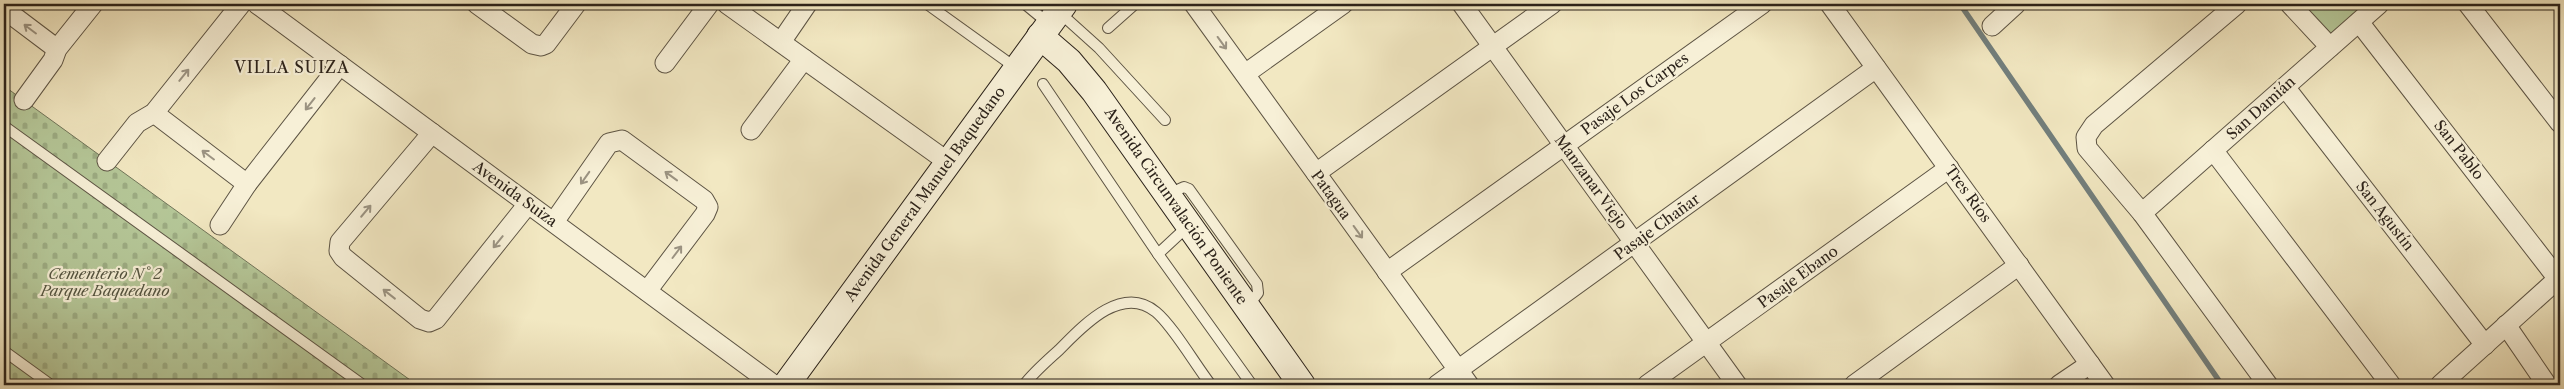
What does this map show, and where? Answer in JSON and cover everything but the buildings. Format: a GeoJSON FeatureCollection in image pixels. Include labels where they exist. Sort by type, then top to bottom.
{"type":"FeatureCollection","features":[{"type":"Feature","properties":{"kind":"street"},"geometry":{"type":"LineString","coordinates":[[24,100],[53,60],[56,49],[93,4]]}},
{"type":"Feature","properties":{"kind":"street"},"geometry":{"type":"LineString","coordinates":[[107,161],[137,124],[154,113],[241,4]]}},
{"type":"Feature","properties":{"kind":"street","name":"Avenida Suiza"},"geometry":{"type":"LineString","coordinates":[[256,4],[774,385]]}},
{"type":"Feature","properties":{"kind":"street"},"geometry":{"type":"LineString","coordinates":[[478,4],[532,44],[541,46],[546,44],[576,4]]}},
{"type":"Feature","properties":{"kind":"street"},"geometry":{"type":"LineString","coordinates":[[665,63],[709,4]]}},
{"type":"Feature","properties":{"kind":"street"},"geometry":{"type":"LineString","coordinates":[[727,4],[948,162]]}},
{"type":"Feature","properties":{"kind":"street"},"geometry":{"type":"LineString","coordinates":[[781,42],[807,4]]}},
{"type":"Feature","properties":{"kind":"street","name":"Patagua"},"geometry":{"type":"LineString","coordinates":[[1194,4],[1464,378]]}},
{"type":"Feature","properties":{"kind":"street"},"geometry":{"type":"LineString","coordinates":[[1244,74],[1343,4]]}},
{"type":"Feature","properties":{"kind":"street","name":"Manzanar Viejo"},"geometry":{"type":"LineString","coordinates":[[1462,4],[1738,385]]}},
{"type":"Feature","properties":{"kind":"street"},"geometry":{"type":"LineString","coordinates":[[1316,173],[1552,4]]}},
{"type":"Feature","properties":{"kind":"street","name":"Pasaje Los Carpes"},"geometry":{"type":"LineString","coordinates":[[1387,272],[1762,4]]}},
{"type":"Feature","properties":{"kind":"street","name":"Tres Ríos"},"geometry":{"type":"LineString","coordinates":[[1830,4],[2105,385]]}},
{"type":"Feature","properties":{"kind":"street"},"geometry":{"type":"LineString","coordinates":[[1992,26],[2016,4]]}},
{"type":"Feature","properties":{"kind":"street"},"geometry":{"type":"LineString","coordinates":[[2237,4],[2094,125],[2086,137],[2087,148],[2142,213],[2268,385]]}},
{"type":"Feature","properties":{"kind":"street"},"geometry":{"type":"LineString","coordinates":[[2290,4],[2330,48]]}},
{"type":"Feature","properties":{"kind":"street","name":"San Damián"},"geometry":{"type":"LineString","coordinates":[[2142,213],[2379,4]]}},
{"type":"Feature","properties":{"kind":"street"},"geometry":{"type":"LineString","coordinates":[[2468,4],[2560,124]]}},
{"type":"Feature","properties":{"kind":"street"},"geometry":{"type":"LineString","coordinates":[[4,9],[56,49]]}},
{"type":"Feature","properties":{"kind":"street","name":"Avenida General Manuel Baquedano"},"geometry":{"type":"LineString","coordinates":[[786,385],[1053,19]]}},
{"type":"Feature","properties":{"kind":"street","name":"Avenida Circunvalación Poniente"},"geometry":{"type":"LineString","coordinates":[[1053,19],[1082,76],[1302,385]]}},
{"type":"Feature","properties":{"kind":"street","name":"San Pablo"},"geometry":{"type":"LineString","coordinates":[[2359,22],[2559,278]]}},
{"type":"Feature","properties":{"kind":"street"},"geometry":{"type":"LineString","coordinates":[[751,130],[804,59]]}},
{"type":"Feature","properties":{"kind":"street"},"geometry":{"type":"LineString","coordinates":[[220,225],[247,184],[340,65]]}},
{"type":"Feature","properties":{"kind":"street","name":"Pasaje Chañar"},"geometry":{"type":"LineString","coordinates":[[1437,385],[1464,378],[1635,243],[1876,68]]}},
{"type":"Feature","properties":{"kind":"street","name":"San Agustín"},"geometry":{"type":"LineString","coordinates":[[2285,87],[2485,345]]}},
{"type":"Feature","properties":{"kind":"street"},"geometry":{"type":"LineString","coordinates":[[154,113],[247,184]]}},
{"type":"Feature","properties":{"kind":"street"},"geometry":{"type":"LineString","coordinates":[[432,133],[340,242],[339,251],[342,257],[420,319],[429,322],[436,318],[528,204]]}},
{"type":"Feature","properties":{"kind":"street"},"geometry":{"type":"LineString","coordinates":[[554,222],[609,143],[614,140],[622,140],[704,200],[708,207],[705,214],[647,292]]}},
{"type":"Feature","properties":{"kind":"street"},"geometry":{"type":"LineString","coordinates":[[2213,150],[2391,385]]}},
{"type":"Feature","properties":{"kind":"street","name":"Pasaje Ebano"},"geometry":{"type":"LineString","coordinates":[[1647,385],[1948,168]]}},
{"type":"Feature","properties":{"kind":"street"},"geometry":{"type":"LineString","coordinates":[[1854,385],[2019,265]]}},
{"type":"Feature","properties":{"kind":"street"},"geometry":{"type":"LineString","coordinates":[[2440,385],[2559,278]]}},
{"type":"Feature","properties":{"kind":"street"},"geometry":{"type":"LineString","coordinates":[[2506,325],[2547,385]]}},
{"type":"Feature","properties":{"kind":"street"},"geometry":{"type":"LineString","coordinates":[[2059,385],[2090,364]]}},
{"type":"Feature","properties":{"kind":"lane"},"geometry":{"type":"LineString","coordinates":[[927,4],[1016,68]]}},
{"type":"Feature","properties":{"kind":"lane"},"geometry":{"type":"LineString","coordinates":[[1025,4],[1053,19],[1098,48],[1165,120]]}},
{"type":"Feature","properties":{"kind":"lane"},"geometry":{"type":"LineString","coordinates":[[1108,28],[1135,4]]}},
{"type":"Feature","properties":{"kind":"lane"},"geometry":{"type":"LineString","coordinates":[[1043,84],[1158,254],[1252,385]]}},
{"type":"Feature","properties":{"kind":"lane"},"geometry":{"type":"LineString","coordinates":[[4,126],[363,385]]}},
{"type":"Feature","properties":{"kind":"lane"},"geometry":{"type":"LineString","coordinates":[[1168,195],[1184,187],[1189,189],[1257,284],[1258,293],[1246,307]]}},
{"type":"Feature","properties":{"kind":"lane"},"geometry":{"type":"LineString","coordinates":[[1158,254],[1189,226]]}},
{"type":"Feature","properties":{"kind":"lane"},"geometry":{"type":"LineString","coordinates":[[1024,385],[1091,318],[1110,308],[1132,304],[1148,306],[1160,317],[1211,385]]}},
{"type":"Feature","properties":{"kind":"lane"},"geometry":{"type":"LineString","coordinates":[[4,351],[51,385]]}},
{"type":"Feature","properties":{"kind":"green space"},"geometry":{"type":"Polygon","coordinates":[[[2300,4],[2369,4],[2330,39],[2300,4]]]}},
{"type":"Feature","properties":{"kind":"green space","name":"Cementerio N° 2 Parque Baquedano"},"geometry":{"type":"Polygon","coordinates":[[[4,86],[417,385],[4,385],[4,86]]]}},
{"type":"Feature","properties":{"kind":"waterway"},"geometry":{"type":"LineString","coordinates":[[1960,4],[2222,385]]}},
{"type":"Feature","properties":{"kind":"district","name":"VILLA SUIZA"},"geometry":{"type":"Point","coordinates":[292,67]}}]}
